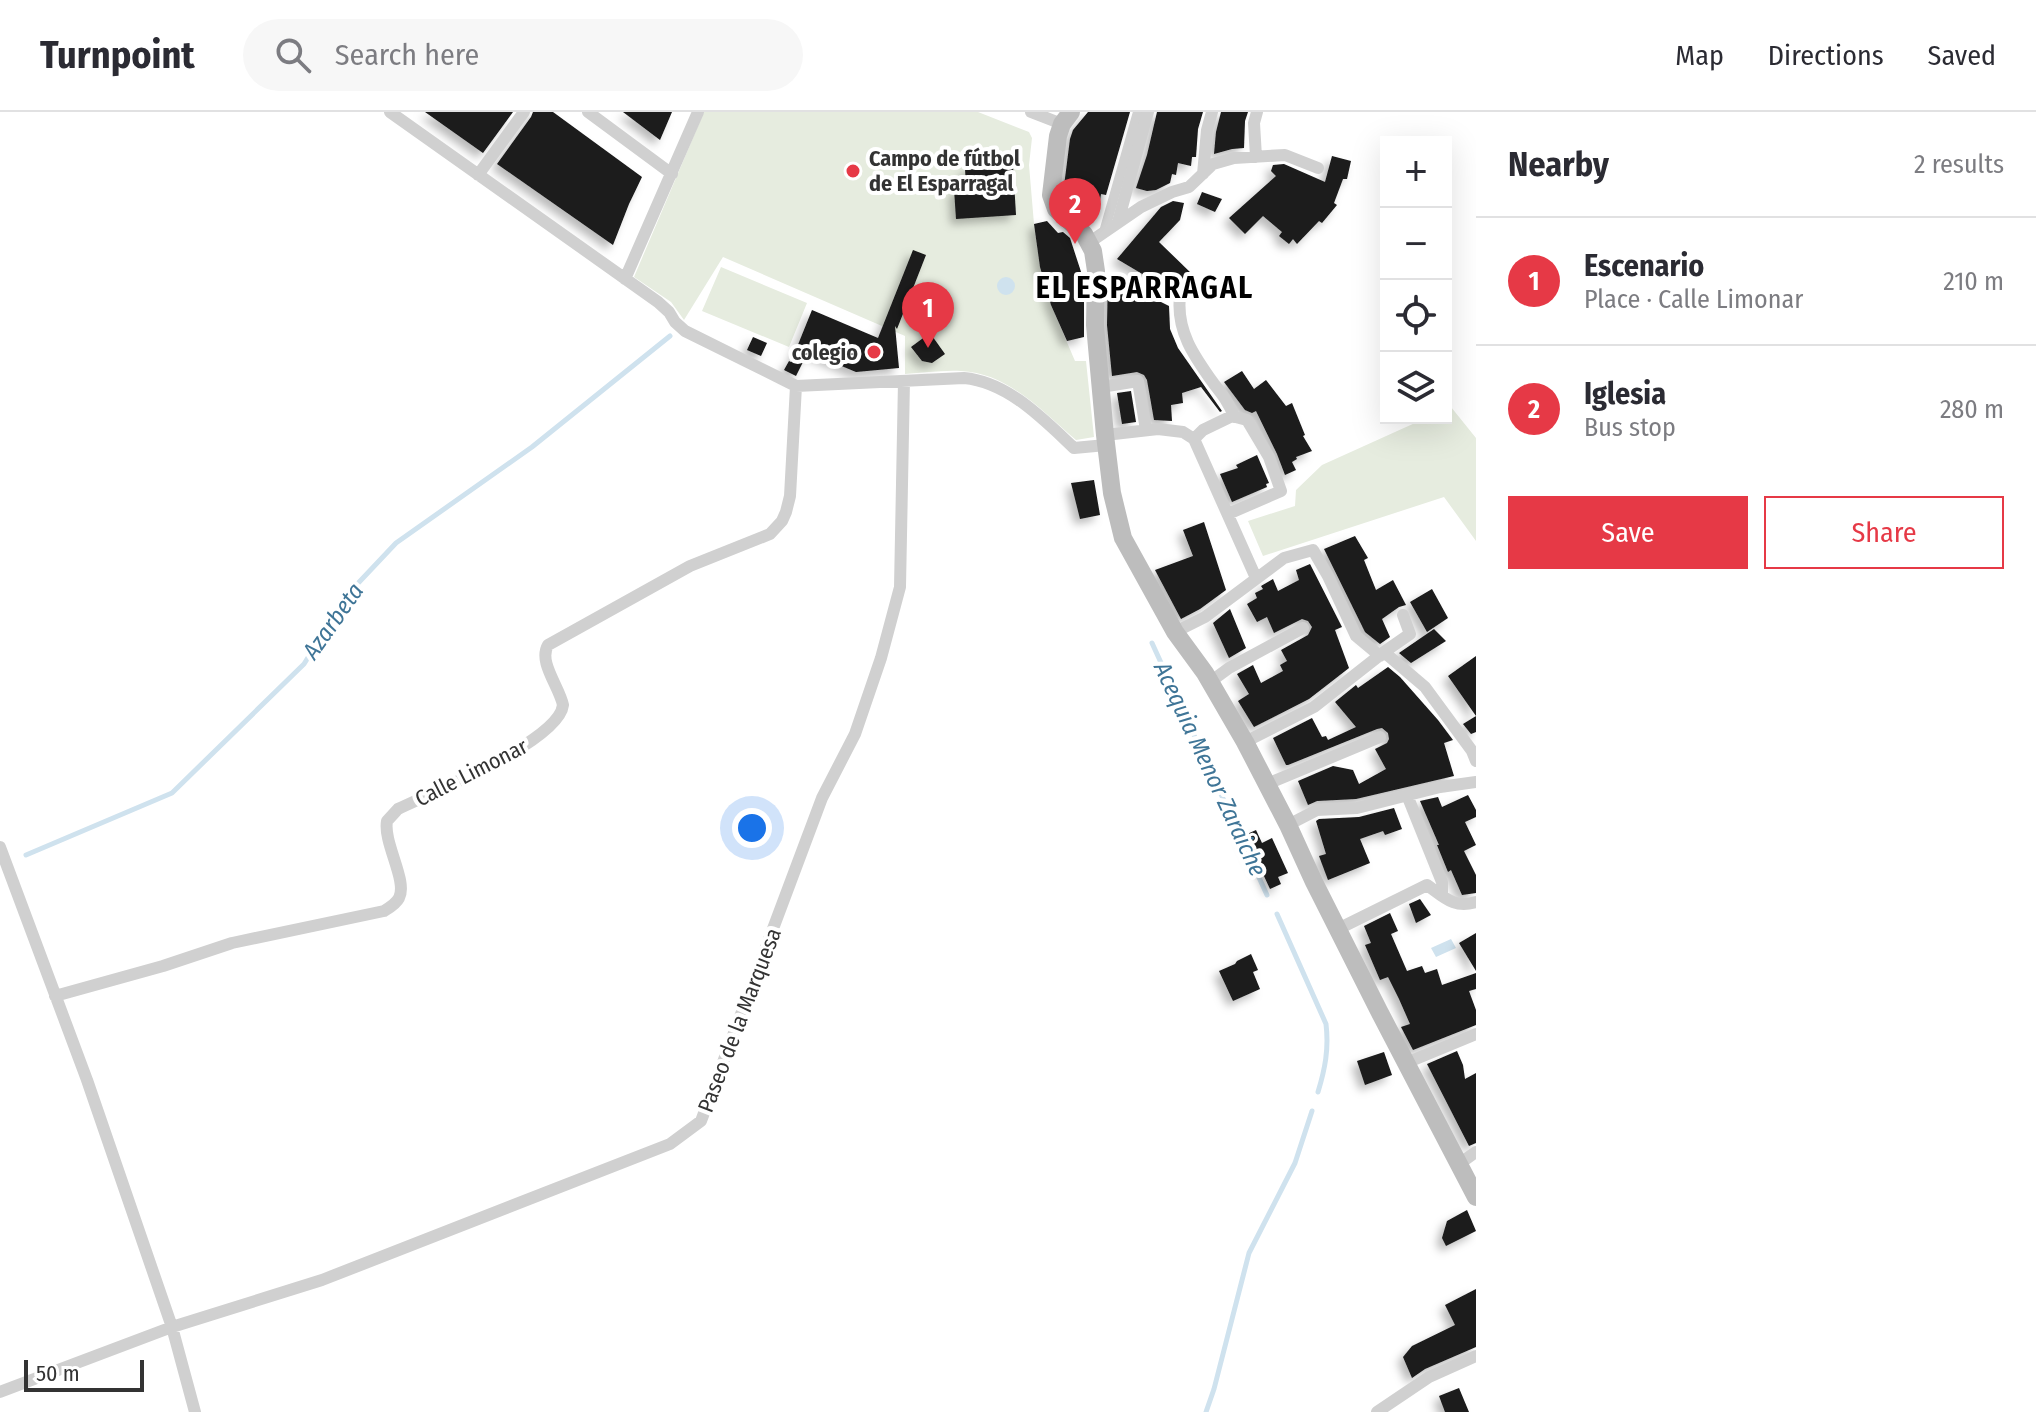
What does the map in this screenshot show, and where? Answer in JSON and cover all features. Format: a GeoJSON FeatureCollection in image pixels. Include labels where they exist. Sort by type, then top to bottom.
{"type":"FeatureCollection","features":[{"type":"Feature","properties":{"kind":"main road"},"geometry":{"type":"LineString","coordinates":[[1067,118],[1058,136],[1051,188],[1053,203],[1060,214],[1084,234],[1097,237],[1095,325],[1105,440],[1112,493],[1123,538],[1175,632],[1210,682],[1245,742],[1476,1196]]}},
{"type":"Feature","properties":{"kind":"street"},"geometry":{"type":"LineString","coordinates":[[390,112],[664,307],[680,328],[796,386],[964,378],[987,382],[1023,404],[1074,448],[1146,430],[1183,432],[1194,439],[1256,578]]}},
{"type":"Feature","properties":{"kind":"street"},"geometry":{"type":"LineString","coordinates":[[478,175],[524,112]]}},
{"type":"Feature","properties":{"kind":"street"},"geometry":{"type":"LineString","coordinates":[[588,112],[672,174]]}},
{"type":"Feature","properties":{"kind":"street"},"geometry":{"type":"LineString","coordinates":[[625,279],[698,112]]}},
{"type":"Feature","properties":{"kind":"street"},"geometry":{"type":"LineString","coordinates":[[1031,112],[1067,118]]}},
{"type":"Feature","properties":{"kind":"street"},"geometry":{"type":"LineString","coordinates":[[1097,237],[1138,112]]}},
{"type":"Feature","properties":{"kind":"street"},"geometry":{"type":"LineString","coordinates":[[1118,222],[1148,112]]}},
{"type":"Feature","properties":{"kind":"street"},"geometry":{"type":"LineString","coordinates":[[1203,174],[1212,112]]}},
{"type":"Feature","properties":{"kind":"street"},"geometry":{"type":"LineString","coordinates":[[1256,157],[1254,123],[1257,112]]}},
{"type":"Feature","properties":{"kind":"street"},"geometry":{"type":"LineString","coordinates":[[1097,237],[1141,207],[1189,187],[1213,164],[1234,158],[1285,155],[1318,168]]}},
{"type":"Feature","properties":{"kind":"street"},"geometry":{"type":"LineString","coordinates":[[1180,296],[1178,313],[1186,337],[1195,357],[1230,405],[1234,417]]}},
{"type":"Feature","properties":{"kind":"street","name":"Paseo de la Marquesa"},"geometry":{"type":"LineString","coordinates":[[0,1392],[172,1327],[351,1269],[670,1144],[701,1121],[822,798],[855,734],[897,601],[900,587],[904,381]]}},
{"type":"Feature","properties":{"kind":"street"},"geometry":{"type":"LineString","coordinates":[[1101,387],[1138,381],[1146,430]]}},
{"type":"Feature","properties":{"kind":"street","name":"Calle Limonar"},"geometry":{"type":"LineString","coordinates":[[55,996],[232,943],[384,911],[392,906],[399,898],[401,888],[387,821],[398,809],[510,755],[555,722],[563,711],[563,705],[544,658],[548,645],[690,566],[776,530],[790,496],[796,386]]}},
{"type":"Feature","properties":{"kind":"street"},"geometry":{"type":"LineString","coordinates":[[1194,439],[1203,430],[1232,416],[1247,420],[1269,457],[1281,491],[1228,514]]}},
{"type":"Feature","properties":{"kind":"street"},"geometry":{"type":"LineString","coordinates":[[1175,632],[1205,617],[1284,558],[1313,550],[1356,636],[1425,687],[1476,761]]}},
{"type":"Feature","properties":{"kind":"street"},"geometry":{"type":"LineString","coordinates":[[1245,742],[1314,707],[1410,634],[1403,615]]}},
{"type":"Feature","properties":{"kind":"street"},"geometry":{"type":"LineString","coordinates":[[1210,682],[1229,668],[1303,628]]}},
{"type":"Feature","properties":{"kind":"street"},"geometry":{"type":"LineString","coordinates":[[1267,784],[1380,737]]}},
{"type":"Feature","properties":{"kind":"street"},"geometry":{"type":"LineString","coordinates":[[1288,825],[1317,810],[1357,808],[1440,787],[1476,782]]}},
{"type":"Feature","properties":{"kind":"street"},"geometry":{"type":"LineString","coordinates":[[1407,795],[1442,882],[1442,895]]}},
{"type":"Feature","properties":{"kind":"street"},"geometry":{"type":"LineString","coordinates":[[1,853],[87,1080],[172,1327],[195,1412]]}},
{"type":"Feature","properties":{"kind":"street"},"geometry":{"type":"LineString","coordinates":[[1338,929],[1427,885],[1450,902],[1465,906],[1476,902]]}},
{"type":"Feature","properties":{"kind":"street"},"geometry":{"type":"LineString","coordinates":[[1406,1063],[1476,1034]]}},
{"type":"Feature","properties":{"kind":"street"},"geometry":{"type":"LineString","coordinates":[[1459,1164],[1476,1152]]}},
{"type":"Feature","properties":{"kind":"street"},"geometry":{"type":"LineString","coordinates":[[1377,1412],[1429,1377],[1476,1356]]}},
{"type":"Feature","properties":{"kind":"shaded area"},"geometry":{"type":"Polygon","coordinates":[[[704,112],[978,112],[1029,132],[1032,138],[1029,165],[1040,267],[1051,305],[1075,361],[1086,361],[1094,437],[1076,440],[1023,395],[978,373],[940,371],[905,374],[905,336],[723,257],[684,320],[671,302],[634,277],[704,112]]]}},
{"type":"Feature","properties":{"kind":"shaded area"},"geometry":{"type":"Polygon","coordinates":[[[721,267],[807,303],[789,347],[702,311],[721,267]]]}},
{"type":"Feature","properties":{"kind":"shaded area"},"geometry":{"type":"Polygon","coordinates":[[[1452,408],[1476,438],[1476,541],[1444,497],[1263,556],[1248,521],[1295,506],[1296,490],[1322,465],[1413,424],[1452,424],[1452,408]]]}},
{"type":"Feature","properties":{"kind":"water"},"geometry":{"type":"Polygon","coordinates":[[[1002,277],[1010,277],[1015,286],[1013,293],[1002,295],[997,290],[997,282],[1002,277]]]}},
{"type":"Feature","properties":{"kind":"water"},"geometry":{"type":"Polygon","coordinates":[[[1451,939],[1456,948],[1436,957],[1431,948],[1451,939]]]}},
{"type":"Feature","properties":{"kind":"building"},"geometry":{"type":"Polygon","coordinates":[[[425,112],[513,112],[483,153],[425,112]]]}},
{"type":"Feature","properties":{"kind":"building"},"geometry":{"type":"Polygon","coordinates":[[[533,112],[553,112],[642,177],[613,245],[497,164],[533,112]]]}},
{"type":"Feature","properties":{"kind":"building"},"geometry":{"type":"Polygon","coordinates":[[[623,112],[672,112],[660,140],[623,112]]]}},
{"type":"Feature","properties":{"kind":"building"},"geometry":{"type":"Polygon","coordinates":[[[1088,112],[1130,112],[1106,195],[1101,194],[1099,206],[1066,201],[1063,194],[1070,139],[1073,130],[1088,112]]]}},
{"type":"Feature","properties":{"kind":"building"},"geometry":{"type":"Polygon","coordinates":[[[1157,112],[1203,112],[1196,157],[1192,157],[1191,166],[1178,163],[1176,175],[1172,174],[1170,183],[1147,191],[1136,188],[1157,112]]]}},
{"type":"Feature","properties":{"kind":"building"},"geometry":{"type":"Polygon","coordinates":[[[1221,112],[1248,112],[1244,148],[1214,154],[1221,112]]]}},
{"type":"Feature","properties":{"kind":"building"},"geometry":{"type":"Polygon","coordinates":[[[1332,156],[1351,161],[1347,179],[1343,179],[1334,203],[1337,205],[1322,223],[1319,221],[1297,244],[1293,239],[1289,244],[1279,236],[1282,232],[1263,216],[1245,234],[1229,218],[1276,176],[1271,171],[1273,165],[1284,164],[1325,182],[1332,156]]]}},
{"type":"Feature","properties":{"kind":"building"},"geometry":{"type":"Polygon","coordinates":[[[1013,165],[1016,215],[956,219],[954,189],[966,188],[965,168],[1013,165]]]}},
{"type":"Feature","properties":{"kind":"building"},"geometry":{"type":"Polygon","coordinates":[[[1202,192],[1222,199],[1215,212],[1197,204],[1202,192]]]}},
{"type":"Feature","properties":{"kind":"building"},"geometry":{"type":"Polygon","coordinates":[[[1173,201],[1184,203],[1180,220],[1159,242],[1193,275],[1183,286],[1175,279],[1166,288],[1117,259],[1161,207],[1173,201]]]}},
{"type":"Feature","properties":{"kind":"building"},"geometry":{"type":"Polygon","coordinates":[[[1047,221],[1058,233],[1063,232],[1070,238],[1084,281],[1084,337],[1067,341],[1051,305],[1040,267],[1034,224],[1047,221]]]}},
{"type":"Feature","properties":{"kind":"building"},"geometry":{"type":"Polygon","coordinates":[[[913,250],[926,255],[897,329],[895,326],[899,368],[856,372],[808,352],[796,376],[784,370],[791,362],[812,310],[878,338],[913,250]]]}},
{"type":"Feature","properties":{"kind":"building"},"geometry":{"type":"Polygon","coordinates":[[[1108,277],[1163,291],[1155,299],[1169,306],[1170,329],[1178,348],[1222,411],[1201,387],[1182,393],[1183,403],[1171,405],[1172,421],[1154,420],[1144,375],[1137,372],[1112,376],[1107,325],[1108,277]]]}},
{"type":"Feature","properties":{"kind":"building"},"geometry":{"type":"Polygon","coordinates":[[[930,333],[945,354],[932,363],[922,361],[911,347],[930,333]]]}},
{"type":"Feature","properties":{"kind":"building"},"geometry":{"type":"Polygon","coordinates":[[[753,337],[767,343],[761,356],[747,350],[753,337]]]}},
{"type":"Feature","properties":{"kind":"building"},"geometry":{"type":"Polygon","coordinates":[[[1242,371],[1254,389],[1266,380],[1286,406],[1292,403],[1303,436],[1312,451],[1296,457],[1292,462],[1296,470],[1285,475],[1256,411],[1245,410],[1224,382],[1242,371]]]}},
{"type":"Feature","properties":{"kind":"building"},"geometry":{"type":"Polygon","coordinates":[[[1131,391],[1136,422],[1122,424],[1117,393],[1131,391]]]}},
{"type":"Feature","properties":{"kind":"building"},"geometry":{"type":"Polygon","coordinates":[[[1257,455],[1269,483],[1267,487],[1232,502],[1220,474],[1238,468],[1236,465],[1257,455]]]}},
{"type":"Feature","properties":{"kind":"building"},"geometry":{"type":"Polygon","coordinates":[[[1094,480],[1100,515],[1080,519],[1071,483],[1094,480]]]}},
{"type":"Feature","properties":{"kind":"building"},"geometry":{"type":"Polygon","coordinates":[[[1204,522],[1226,590],[1181,619],[1155,570],[1193,556],[1183,530],[1204,522]]]}},
{"type":"Feature","properties":{"kind":"building"},"geometry":{"type":"Polygon","coordinates":[[[1355,536],[1368,558],[1364,560],[1376,590],[1393,580],[1406,605],[1382,619],[1390,637],[1380,644],[1365,632],[1324,549],[1355,536]]]}},
{"type":"Feature","properties":{"kind":"building"},"geometry":{"type":"Polygon","coordinates":[[[1310,564],[1342,627],[1335,630],[1349,668],[1309,699],[1254,727],[1238,701],[1249,694],[1237,674],[1253,665],[1261,683],[1283,671],[1280,665],[1287,661],[1281,650],[1308,635],[1312,627],[1302,619],[1274,633],[1267,617],[1257,622],[1247,604],[1257,598],[1255,593],[1263,589],[1261,586],[1273,579],[1278,591],[1299,580],[1296,570],[1310,564]]]}},
{"type":"Feature","properties":{"kind":"building"},"geometry":{"type":"Polygon","coordinates":[[[1432,589],[1448,618],[1427,632],[1410,602],[1432,589]]]}},
{"type":"Feature","properties":{"kind":"building"},"geometry":{"type":"Polygon","coordinates":[[[1230,609],[1246,648],[1229,658],[1213,623],[1230,609]]]}},
{"type":"Feature","properties":{"kind":"building"},"geometry":{"type":"Polygon","coordinates":[[[1434,629],[1446,641],[1411,663],[1399,653],[1434,629]]]}},
{"type":"Feature","properties":{"kind":"building"},"geometry":{"type":"Polygon","coordinates":[[[1476,656],[1476,716],[1448,676],[1476,656]]]}},
{"type":"Feature","properties":{"kind":"building"},"geometry":{"type":"Polygon","coordinates":[[[1388,667],[1453,740],[1444,743],[1454,776],[1356,799],[1317,801],[1308,805],[1298,781],[1333,766],[1353,770],[1359,784],[1386,769],[1375,749],[1387,743],[1388,733],[1382,728],[1377,729],[1288,765],[1273,738],[1312,718],[1322,737],[1326,736],[1328,740],[1356,727],[1335,702],[1356,685],[1358,688],[1388,667]]]}},
{"type":"Feature","properties":{"kind":"building"},"geometry":{"type":"Polygon","coordinates":[[[1476,716],[1476,732],[1471,734],[1463,724],[1476,716]]]}},
{"type":"Feature","properties":{"kind":"building"},"geometry":{"type":"Polygon","coordinates":[[[1468,795],[1476,817],[1465,822],[1476,845],[1464,851],[1476,875],[1476,893],[1462,895],[1451,870],[1448,872],[1420,801],[1438,797],[1442,807],[1468,795]]]}},
{"type":"Feature","properties":{"kind":"building"},"geometry":{"type":"Polygon","coordinates":[[[1394,808],[1402,829],[1385,835],[1383,831],[1360,839],[1370,863],[1328,880],[1319,856],[1326,854],[1316,821],[1359,817],[1394,808]]]}},
{"type":"Feature","properties":{"kind":"building"},"geometry":{"type":"Polygon","coordinates":[[[1256,830],[1262,843],[1272,838],[1288,873],[1278,877],[1281,884],[1270,889],[1245,835],[1256,830]]]}},
{"type":"Feature","properties":{"kind":"building"},"geometry":{"type":"Polygon","coordinates":[[[1420,899],[1431,915],[1416,923],[1409,904],[1420,899]]]}},
{"type":"Feature","properties":{"kind":"building"},"geometry":{"type":"Polygon","coordinates":[[[1390,913],[1398,931],[1391,934],[1407,971],[1422,966],[1425,973],[1437,969],[1442,985],[1476,973],[1476,989],[1469,991],[1476,1010],[1476,1025],[1413,1050],[1401,1027],[1410,1024],[1399,999],[1388,977],[1380,980],[1365,945],[1371,943],[1364,926],[1390,913]]]}},
{"type":"Feature","properties":{"kind":"building"},"geometry":{"type":"Polygon","coordinates":[[[1476,933],[1476,971],[1459,943],[1476,933]]]}},
{"type":"Feature","properties":{"kind":"building"},"geometry":{"type":"Polygon","coordinates":[[[1251,954],[1258,970],[1253,972],[1260,989],[1233,1001],[1219,971],[1251,954]]]}},
{"type":"Feature","properties":{"kind":"building"},"geometry":{"type":"Polygon","coordinates":[[[1457,1051],[1465,1079],[1476,1073],[1476,1143],[1469,1146],[1427,1064],[1457,1051]]]}},
{"type":"Feature","properties":{"kind":"building"},"geometry":{"type":"Polygon","coordinates":[[[1384,1052],[1392,1075],[1365,1085],[1357,1061],[1384,1052]]]}},
{"type":"Feature","properties":{"kind":"building"},"geometry":{"type":"Polygon","coordinates":[[[1467,1210],[1476,1231],[1446,1246],[1442,1238],[1447,1221],[1467,1210]]]}},
{"type":"Feature","properties":{"kind":"building"},"geometry":{"type":"Polygon","coordinates":[[[1476,1289],[1476,1347],[1425,1369],[1412,1378],[1403,1357],[1412,1346],[1455,1325],[1445,1305],[1476,1289]]]}},
{"type":"Feature","properties":{"kind":"building"},"geometry":{"type":"Polygon","coordinates":[[[1459,1388],[1469,1412],[1445,1412],[1439,1396],[1459,1388]]]}},
{"type":"Feature","properties":{"kind":"waterway","name":"Azarbeta"},"geometry":{"type":"LineString","coordinates":[[26,855],[172,793],[304,664],[346,596],[396,543],[532,447],[670,336]]}},
{"type":"Feature","properties":{"kind":"waterway","name":"Acequia Menor Zaraiche"},"geometry":{"type":"LineString","coordinates":[[1152,643],[1267,895]]}},
{"type":"Feature","properties":{"kind":"waterway","name":"Acequia Menor Zaraiche"},"geometry":{"type":"LineString","coordinates":[[1277,914],[1326,1024],[1326,1059],[1318,1092]]}},
{"type":"Feature","properties":{"kind":"waterway","name":"Acequia Menor Zaraiche"},"geometry":{"type":"LineString","coordinates":[[1206,1412],[1249,1253],[1295,1163],[1312,1111]]}},
{"type":"Feature","properties":{"kind":"place","name":"Campo de fútbol de El Esparragal"},"geometry":{"type":"Point","coordinates":[853,171]}},
{"type":"Feature","properties":{"kind":"place","name":"Iglesia"},"geometry":{"type":"Point","coordinates":[1075,244]}},
{"type":"Feature","properties":{"kind":"place","name":"Escenario"},"geometry":{"type":"Point","coordinates":[928,348]}},
{"type":"Feature","properties":{"kind":"place","name":"colegio"},"geometry":{"type":"Point","coordinates":[874,352]}},
{"type":"Feature","properties":{"kind":"district","name":"EL ESPARRAGAL"},"geometry":{"type":"Point","coordinates":[1145,288]}}]}
